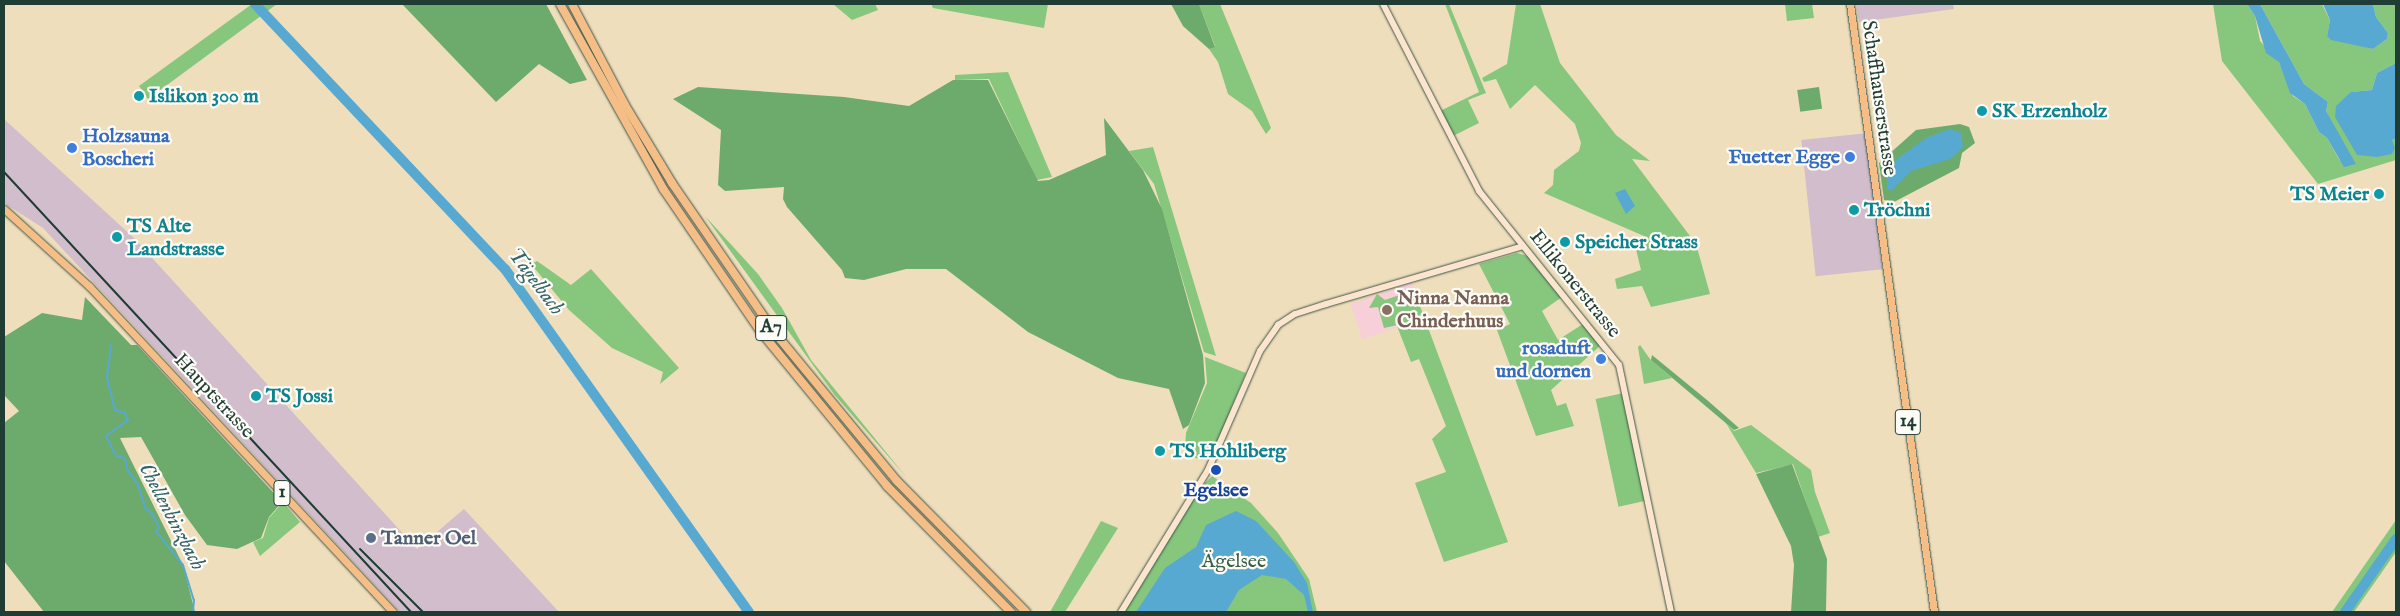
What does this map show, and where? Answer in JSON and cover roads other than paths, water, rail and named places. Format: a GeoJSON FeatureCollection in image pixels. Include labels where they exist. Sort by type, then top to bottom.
{"type":"FeatureCollection","features":[{"type":"Feature","properties":{"kind":"highway","name":"A7"},"geometry":{"type":"LineString","coordinates":[[560,4],[660,183],[761,332],[877,474],[1011,612]]}},
{"type":"Feature","properties":{"kind":"highway","name":"A7"},"geometry":{"type":"LineString","coordinates":[[572,4],[664,170],[775,333],[886,469],[1026,612]]}},
{"type":"Feature","properties":{"kind":"main road","name":"Schaffhauserstrasse"},"geometry":{"type":"LineString","coordinates":[[1850,4],[1934,612]]}},
{"type":"Feature","properties":{"kind":"main road","name":"Hauptstrasse"},"geometry":{"type":"LineString","coordinates":[[4,209],[88,285],[393,612]]}},
{"type":"Feature","properties":{"kind":"street","name":"Ellikonerstrasse"},"geometry":{"type":"LineString","coordinates":[[1383,4],[1471,178],[1614,359],[1622,373],[1671,612]]}},
{"type":"Feature","properties":{"kind":"street"},"geometry":{"type":"LineString","coordinates":[[1121,612],[1208,470],[1260,351],[1278,325],[1295,314],[1319,306],[1523,246]]}},
{"type":"Feature","properties":{"kind":"water"},"geometry":{"type":"Polygon","coordinates":[[[2247,4],[2260,4],[2304,84],[2328,102],[2326,111],[2356,164],[2344,167],[2327,138],[2319,132],[2305,104],[2290,93],[2279,62],[2266,53],[2255,16],[2247,4]]]}},
{"type":"Feature","properties":{"kind":"water"},"geometry":{"type":"Polygon","coordinates":[[[2323,4],[2373,4],[2376,17],[2388,33],[2387,39],[2373,49],[2331,40],[2327,36],[2330,20],[2323,4]]]}},
{"type":"Feature","properties":{"kind":"water"},"geometry":{"type":"Polygon","coordinates":[[[2396,63],[2396,139],[2392,140],[2395,148],[2392,154],[2377,157],[2357,155],[2335,117],[2336,106],[2351,92],[2372,90],[2377,73],[2396,63]]]}},
{"type":"Feature","properties":{"kind":"water"},"geometry":{"type":"Polygon","coordinates":[[[1950,129],[1961,133],[1963,147],[1950,159],[1911,171],[1891,191],[1887,189],[1887,177],[1897,159],[1926,138],[1950,129]]]}},
{"type":"Feature","properties":{"kind":"water"},"geometry":{"type":"Polygon","coordinates":[[[1625,189],[1635,206],[1626,214],[1615,193],[1625,189]]]}},
{"type":"Feature","properties":{"kind":"water","name":"Ägelsee"},"geometry":{"type":"Polygon","coordinates":[[[1236,511],[1256,521],[1294,562],[1307,583],[1313,612],[1308,612],[1304,595],[1286,579],[1262,575],[1239,590],[1226,612],[1136,612],[1165,568],[1196,547],[1206,525],[1236,511]]]}},
{"type":"Feature","properties":{"kind":"waterway","name":"Tägelbach"},"geometry":{"type":"LineString","coordinates":[[255,4],[505,269],[749,612]]}},
{"type":"Feature","properties":{"kind":"waterway","name":"Chellenbinzbach"},"geometry":{"type":"LineString","coordinates":[[111,345],[107,378],[115,410],[125,413],[128,420],[106,436],[116,456],[125,458],[127,469],[138,485],[146,510],[151,512],[159,527],[156,531],[183,565],[194,600],[193,612]]}},
{"type":"Feature","properties":{"kind":"waterway","name":"Tägelbach"},"geometry":{"type":"LineString","coordinates":[[2345,612],[2396,539]]}},
{"type":"Feature","properties":{"kind":"railway"},"geometry":{"type":"LineString","coordinates":[[4,172],[411,612]]}},
{"type":"Feature","properties":{"kind":"railway"},"geometry":{"type":"LineString","coordinates":[[360,549],[423,612]]}},
{"type":"Feature","properties":{"kind":"place","name":"Islikon 300 m"},"geometry":{"type":"Point","coordinates":[139,96]}},
{"type":"Feature","properties":{"kind":"place","name":"SK Erzenholz"},"geometry":{"type":"Point","coordinates":[1982,111]}},
{"type":"Feature","properties":{"kind":"place","name":"Holzsauna Boscheri"},"geometry":{"type":"Point","coordinates":[72,148]}},
{"type":"Feature","properties":{"kind":"place","name":"Fuetter Egge"},"geometry":{"type":"Point","coordinates":[1850,157]}},
{"type":"Feature","properties":{"kind":"place","name":"TS Meier"},"geometry":{"type":"Point","coordinates":[2379,194]}},
{"type":"Feature","properties":{"kind":"place","name":"Tröchni"},"geometry":{"type":"Point","coordinates":[1854,210]}},
{"type":"Feature","properties":{"kind":"place","name":"TS Alte Landstrasse"},"geometry":{"type":"Point","coordinates":[117,237]}},
{"type":"Feature","properties":{"kind":"place","name":"Speicher Strass"},"geometry":{"type":"Point","coordinates":[1565,242]}},
{"type":"Feature","properties":{"kind":"place","name":"Ninna Nanna Chinderhuus"},"geometry":{"type":"Point","coordinates":[1387,310]}},
{"type":"Feature","properties":{"kind":"place","name":"rosaduft und dornen"},"geometry":{"type":"Point","coordinates":[1601,359]}},
{"type":"Feature","properties":{"kind":"place","name":"TS Jossi"},"geometry":{"type":"Point","coordinates":[256,396]}},
{"type":"Feature","properties":{"kind":"place","name":"TS Hohliberg"},"geometry":{"type":"Point","coordinates":[1160,451]}},
{"type":"Feature","properties":{"kind":"place","name":"Egelsee"},"geometry":{"type":"Point","coordinates":[1216,470]}},
{"type":"Feature","properties":{"kind":"place","name":"Tanner Oel"},"geometry":{"type":"Point","coordinates":[371,538]}}]}
